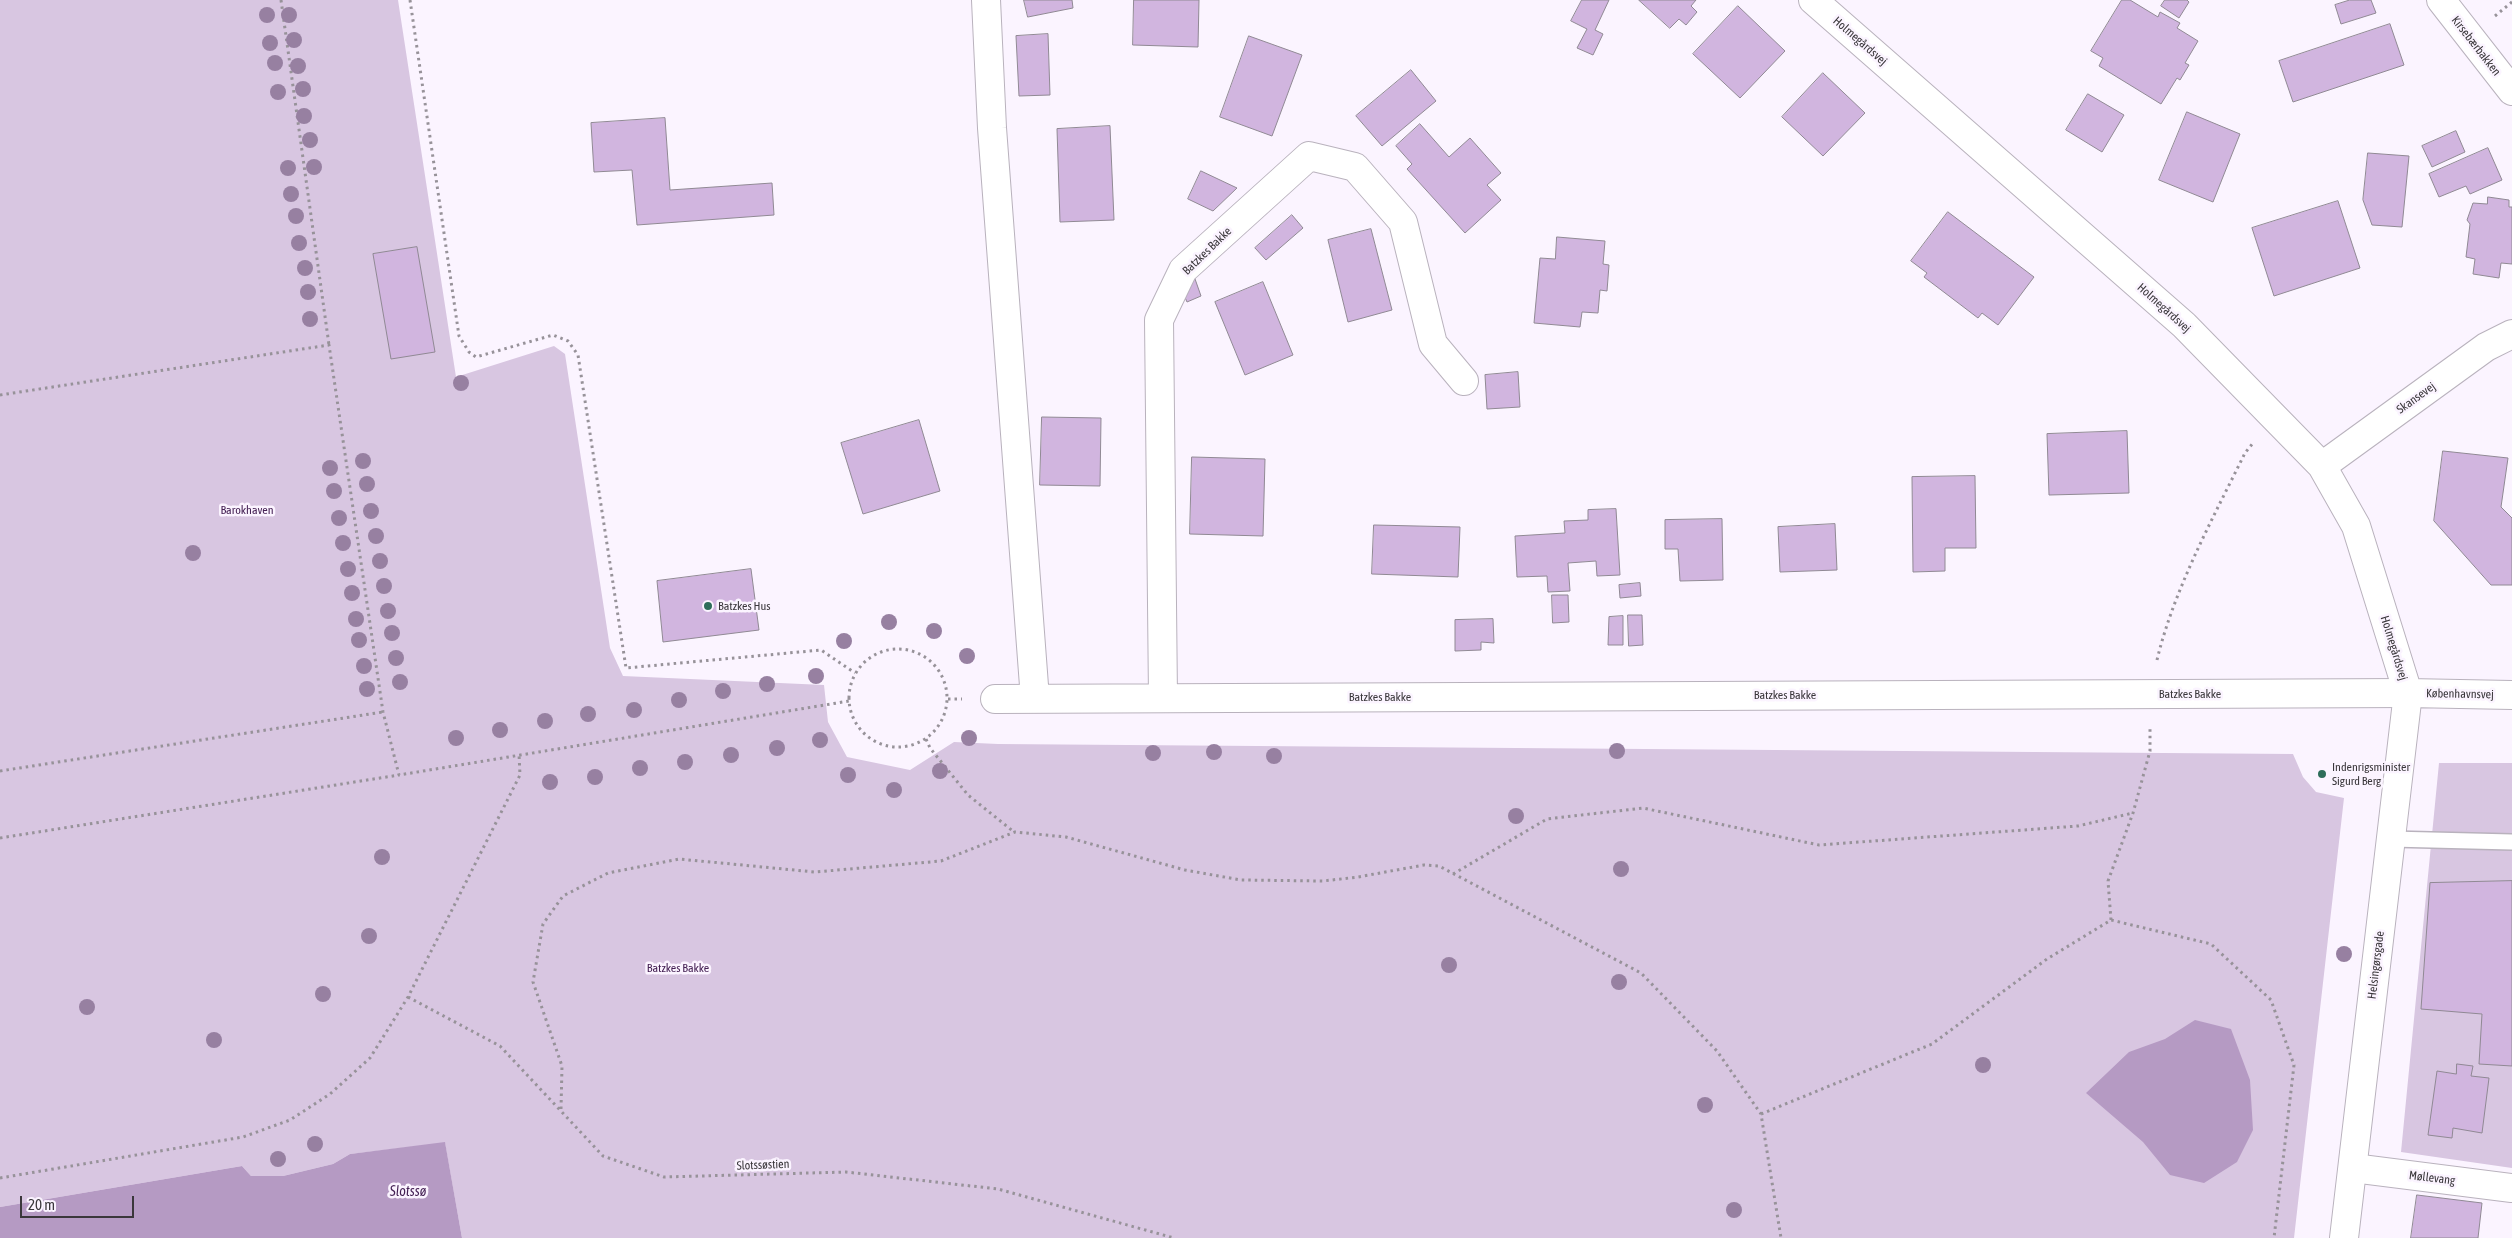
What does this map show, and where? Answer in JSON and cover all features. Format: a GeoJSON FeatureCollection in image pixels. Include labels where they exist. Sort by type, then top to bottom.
{"type":"FeatureCollection","features":[{"type":"Feature","properties":{"kind":"street"},"geometry":{"type":"LineString","coordinates":[[986,0],[992,128],[1034,699]]}},
{"type":"Feature","properties":{"kind":"street","name":"Holmegårdsvej"},"geometry":{"type":"LineString","coordinates":[[1814,0],[2184,324],[2322,466],[2356,526],[2408,693]]}},
{"type":"Feature","properties":{"kind":"street","name":"Kirsebærbakken"},"geometry":{"type":"LineString","coordinates":[[2440,0],[2512,91]]}},
{"type":"Feature","properties":{"kind":"street","name":"Batzkes Bakke"},"geometry":{"type":"LineString","coordinates":[[1163,698],[1159,320],[1183,270],[1309,156],[1355,167],[1404,222],[1433,344],[1464,381]]}},
{"type":"Feature","properties":{"kind":"street","name":"Skansevej"},"geometry":{"type":"LineString","coordinates":[[2322,466],[2486,347],[2512,334]]}},
{"type":"Feature","properties":{"kind":"street","name":"Batzkes Bakke"},"geometry":{"type":"LineString","coordinates":[[996,699],[2408,693]]}},
{"type":"Feature","properties":{"kind":"street","name":"Københavnsvej"},"geometry":{"type":"LineString","coordinates":[[2408,693],[2512,695]]}},
{"type":"Feature","properties":{"kind":"street","name":"Helsingørsgade"},"geometry":{"type":"LineString","coordinates":[[2344,1238],[2408,693]]}},
{"type":"Feature","properties":{"kind":"street","name":"Møllevang"},"geometry":{"type":"LineString","coordinates":[[2352,1168],[2512,1188]]}},
{"type":"Feature","properties":{"kind":"lane"},"geometry":{"type":"LineString","coordinates":[[2391,839],[2512,842]]}},
{"type":"Feature","properties":{"kind":"path"},"geometry":{"type":"LineString","coordinates":[[282,0],[329,345],[383,712],[399,775]]}},
{"type":"Feature","properties":{"kind":"path"},"geometry":{"type":"LineString","coordinates":[[410,0],[460,336],[469,352],[476,357],[553,335],[568,341],[578,355],[626,668],[821,650],[855,673]]}},
{"type":"Feature","properties":{"kind":"path"},"geometry":{"type":"LineString","coordinates":[[0,394],[329,345]]}},
{"type":"Feature","properties":{"kind":"path"},"geometry":{"type":"LineString","coordinates":[[2111,920],[2108,882],[2133,813],[2150,751],[2149,694],[2167,627],[2219,506],[2245,453],[2275,418]]}},
{"type":"Feature","properties":{"kind":"path"},"geometry":{"type":"LineString","coordinates":[[895,649],[918,653],[933,662],[944,680],[948,699],[940,725],[926,739],[910,746],[885,746],[864,734],[852,717],[849,701],[850,684],[855,673],[874,655],[895,649]]}},
{"type":"Feature","properties":{"kind":"path"},"geometry":{"type":"LineString","coordinates":[[0,838],[849,701]]}},
{"type":"Feature","properties":{"kind":"path"},"geometry":{"type":"LineString","coordinates":[[0,771],[383,712]]}},
{"type":"Feature","properties":{"kind":"path"},"geometry":{"type":"LineString","coordinates":[[926,739],[930,748],[968,795],[1014,832]]}},
{"type":"Feature","properties":{"kind":"path"},"geometry":{"type":"LineString","coordinates":[[0,1178],[243,1137],[290,1120],[330,1094],[370,1058],[408,997],[520,775],[519,754]]}},
{"type":"Feature","properties":{"kind":"path"},"geometry":{"type":"LineString","coordinates":[[1454,874],[1546,819],[1643,808],[1819,845],[2078,826],[2133,813]]}},
{"type":"Feature","properties":{"kind":"path"},"geometry":{"type":"LineString","coordinates":[[561,1109],[562,1066],[533,982],[543,924],[563,896],[608,873],[679,859],[815,872],[941,861],[1014,832],[1066,837],[1185,870],[1241,880],[1323,881],[1358,877],[1424,865],[1439,866],[1641,972],[1717,1051],[1761,1114],[1781,1238]]}},
{"type":"Feature","properties":{"kind":"path"},"geometry":{"type":"LineString","coordinates":[[1761,1114],[1932,1044],[2047,959],[2111,920],[2211,944],[2271,1000],[2294,1065],[2274,1238]]}},
{"type":"Feature","properties":{"kind":"path","name":"Slotssøstien"},"geometry":{"type":"LineString","coordinates":[[408,997],[500,1046],[603,1156],[664,1177],[846,1172],[998,1189],[1174,1238]]}},
{"type":"Feature","properties":{"kind":"green space","name":"Batzkes Bakke"},"geometry":{"type":"Polygon","coordinates":[[[0,0],[398,0],[456,377],[554,346],[565,354],[610,648],[623,676],[824,685],[828,722],[847,757],[910,770],[954,742],[998,744],[2293,754],[2303,777],[2316,792],[2344,798],[2294,1238],[462,1238],[445,1143],[350,1154],[333,1164],[283,1176],[251,1176],[242,1166],[0,1207],[0,0]]]}},
{"type":"Feature","properties":{"kind":"green space"},"geometry":{"type":"Polygon","coordinates":[[[2439,763],[2512,763],[2512,1168],[2401,1152],[2439,763]]]}},
{"type":"Feature","properties":{"kind":"water"},"geometry":{"type":"Polygon","coordinates":[[[2195,1020],[2231,1029],[2250,1080],[2253,1130],[2237,1162],[2204,1183],[2170,1175],[2143,1142],[2086,1093],[2129,1052],[2165,1039],[2195,1020]]]}},
{"type":"Feature","properties":{"kind":"water","name":"Slotssø"},"geometry":{"type":"Polygon","coordinates":[[[445,1142],[462,1238],[0,1238],[0,1207],[242,1166],[251,1176],[283,1176],[333,1164],[350,1154],[445,1142]]]}},
{"type":"Feature","properties":{"kind":"building"},"geometry":{"type":"Polygon","coordinates":[[[1024,0],[1072,0],[1073,8],[1028,17],[1024,0]]]}},
{"type":"Feature","properties":{"kind":"building"},"geometry":{"type":"Polygon","coordinates":[[[1134,0],[1199,0],[1198,47],[1133,45],[1134,0]]]}},
{"type":"Feature","properties":{"kind":"building"},"geometry":{"type":"Polygon","coordinates":[[[1582,0],[1609,0],[1595,30],[1603,34],[1593,55],[1577,48],[1587,29],[1571,21],[1582,0]]]}},
{"type":"Feature","properties":{"kind":"building"},"geometry":{"type":"Polygon","coordinates":[[[1639,0],[1696,0],[1691,6],[1697,12],[1686,25],[1679,19],[1670,28],[1639,0]]]}},
{"type":"Feature","properties":{"kind":"building"},"geometry":{"type":"Polygon","coordinates":[[[2122,0],[2130,0],[2158,17],[2160,12],[2180,23],[2177,28],[2198,41],[2185,63],[2189,65],[2180,80],[2177,78],[2161,104],[2099,66],[2103,58],[2091,51],[2122,0]]]}},
{"type":"Feature","properties":{"kind":"building"},"geometry":{"type":"Polygon","coordinates":[[[2165,0],[2187,0],[2189,2],[2179,18],[2161,6],[2165,0]]]}},
{"type":"Feature","properties":{"kind":"building"},"geometry":{"type":"Polygon","coordinates":[[[2350,0],[2371,0],[2376,13],[2341,24],[2335,5],[2350,0]]]}},
{"type":"Feature","properties":{"kind":"building"},"geometry":{"type":"Polygon","coordinates":[[[1738,6],[1785,51],[1740,98],[1693,54],[1738,6]]]}},
{"type":"Feature","properties":{"kind":"building"},"geometry":{"type":"Polygon","coordinates":[[[2390,24],[2404,65],[2293,102],[2279,61],[2390,24]]]}},
{"type":"Feature","properties":{"kind":"building"},"geometry":{"type":"Polygon","coordinates":[[[1048,34],[1050,95],[1019,96],[1016,36],[1048,34]]]}},
{"type":"Feature","properties":{"kind":"building"},"geometry":{"type":"Polygon","coordinates":[[[1249,36],[1302,55],[1272,136],[1220,117],[1249,36]]]}},
{"type":"Feature","properties":{"kind":"building"},"geometry":{"type":"Polygon","coordinates":[[[1411,70],[1436,101],[1382,146],[1356,116],[1411,70]]]}},
{"type":"Feature","properties":{"kind":"building"},"geometry":{"type":"Polygon","coordinates":[[[1823,73],[1865,113],[1823,156],[1782,117],[1823,73]]]}},
{"type":"Feature","properties":{"kind":"building"},"geometry":{"type":"Polygon","coordinates":[[[2088,94],[2124,115],[2102,152],[2066,130],[2088,94]]]}},
{"type":"Feature","properties":{"kind":"building"},"geometry":{"type":"Polygon","coordinates":[[[2187,112],[2240,134],[2213,202],[2159,180],[2187,112]]]}},
{"type":"Feature","properties":{"kind":"building"},"geometry":{"type":"Polygon","coordinates":[[[665,118],[670,190],[772,183],[774,215],[637,225],[632,170],[594,172],[591,123],[665,118]]]}},
{"type":"Feature","properties":{"kind":"building"},"geometry":{"type":"Polygon","coordinates":[[[1420,124],[1449,157],[1470,138],[1501,173],[1487,185],[1501,200],[1465,233],[1407,169],[1412,164],[1396,146],[1420,124]]]}},
{"type":"Feature","properties":{"kind":"building"},"geometry":{"type":"Polygon","coordinates":[[[1110,126],[1114,220],[1060,222],[1057,129],[1110,126]]]}},
{"type":"Feature","properties":{"kind":"building"},"geometry":{"type":"Polygon","coordinates":[[[2456,131],[2465,152],[2432,167],[2422,146],[2456,131]]]}},
{"type":"Feature","properties":{"kind":"building"},"geometry":{"type":"Polygon","coordinates":[[[2488,148],[2502,180],[2470,194],[2466,186],[2439,197],[2429,174],[2488,148]]]}},
{"type":"Feature","properties":{"kind":"building"},"geometry":{"type":"Polygon","coordinates":[[[2368,153],[2409,156],[2402,227],[2372,225],[2363,200],[2368,153]]]}},
{"type":"Feature","properties":{"kind":"building"},"geometry":{"type":"Polygon","coordinates":[[[1201,171],[1237,188],[1213,211],[1188,199],[1201,171]]]}},
{"type":"Feature","properties":{"kind":"building"},"geometry":{"type":"Polygon","coordinates":[[[2488,197],[2509,200],[2509,207],[2512,207],[2512,264],[2501,263],[2499,278],[2473,274],[2475,259],[2466,257],[2470,224],[2467,220],[2473,203],[2487,204],[2488,197]]]}},
{"type":"Feature","properties":{"kind":"building"},"geometry":{"type":"Polygon","coordinates":[[[2338,201],[2360,268],[2274,296],[2252,228],[2338,201]]]}},
{"type":"Feature","properties":{"kind":"building"},"geometry":{"type":"Polygon","coordinates":[[[1948,212],[2034,277],[1998,325],[1982,313],[1978,318],[1924,277],[1927,273],[1911,261],[1948,212]]]}},
{"type":"Feature","properties":{"kind":"building"},"geometry":{"type":"Polygon","coordinates":[[[1292,215],[1303,228],[1266,260],[1255,248],[1292,215]]]}},
{"type":"Feature","properties":{"kind":"building"},"geometry":{"type":"Polygon","coordinates":[[[1371,229],[1392,310],[1348,322],[1328,240],[1371,229]]]}},
{"type":"Feature","properties":{"kind":"building"},"geometry":{"type":"Polygon","coordinates":[[[1557,237],[1605,241],[1603,264],[1609,265],[1607,291],[1600,290],[1598,313],[1582,312],[1580,327],[1534,323],[1540,258],[1555,259],[1557,237]]]}},
{"type":"Feature","properties":{"kind":"building"},"geometry":{"type":"Polygon","coordinates":[[[417,247],[435,352],[391,359],[373,254],[417,247]]]}},
{"type":"Feature","properties":{"kind":"building"},"geometry":{"type":"Polygon","coordinates":[[[1194,276],[1201,296],[1187,302],[1181,288],[1194,276]]]}},
{"type":"Feature","properties":{"kind":"building"},"geometry":{"type":"Polygon","coordinates":[[[1263,282],[1293,355],[1245,375],[1215,302],[1263,282]]]}},
{"type":"Feature","properties":{"kind":"building"},"geometry":{"type":"Polygon","coordinates":[[[1518,372],[1520,407],[1487,409],[1485,375],[1518,372]]]}},
{"type":"Feature","properties":{"kind":"building"},"geometry":{"type":"Polygon","coordinates":[[[1042,417],[1101,418],[1100,486],[1040,485],[1042,417]]]}},
{"type":"Feature","properties":{"kind":"building"},"geometry":{"type":"Polygon","coordinates":[[[919,420],[940,491],[863,514],[841,443],[919,420]]]}},
{"type":"Feature","properties":{"kind":"building"},"geometry":{"type":"Polygon","coordinates":[[[2127,431],[2129,493],[2049,495],[2047,434],[2127,431]]]}},
{"type":"Feature","properties":{"kind":"building"},"geometry":{"type":"Polygon","coordinates":[[[2443,451],[2508,458],[2501,507],[2512,518],[2512,585],[2491,585],[2434,521],[2443,451]]]}},
{"type":"Feature","properties":{"kind":"building"},"geometry":{"type":"Polygon","coordinates":[[[1192,457],[1265,459],[1263,536],[1190,534],[1192,457]]]}},
{"type":"Feature","properties":{"kind":"building"},"geometry":{"type":"Polygon","coordinates":[[[1975,476],[1976,548],[1945,548],[1945,571],[1913,572],[1912,477],[1975,476]]]}},
{"type":"Feature","properties":{"kind":"building"},"geometry":{"type":"Polygon","coordinates":[[[1616,509],[1620,575],[1597,576],[1596,561],[1568,563],[1570,591],[1548,592],[1547,576],[1517,577],[1515,536],[1565,533],[1564,521],[1588,520],[1588,510],[1616,509]]]}},
{"type":"Feature","properties":{"kind":"building"},"geometry":{"type":"Polygon","coordinates":[[[1722,519],[1723,580],[1680,581],[1678,549],[1665,549],[1665,520],[1722,519]]]}},
{"type":"Feature","properties":{"kind":"building"},"geometry":{"type":"Polygon","coordinates":[[[1835,524],[1837,570],[1780,572],[1778,527],[1835,524]]]}},
{"type":"Feature","properties":{"kind":"building"},"geometry":{"type":"Polygon","coordinates":[[[1374,525],[1460,527],[1458,577],[1372,574],[1374,525]]]}},
{"type":"Feature","properties":{"kind":"building","name":"Batzkes Hus"},"geometry":{"type":"Polygon","coordinates":[[[751,569],[759,630],[663,642],[657,581],[751,569]]]}},
{"type":"Feature","properties":{"kind":"building"},"geometry":{"type":"Polygon","coordinates":[[[1640,583],[1641,596],[1620,598],[1619,585],[1640,583]]]}},
{"type":"Feature","properties":{"kind":"building"},"geometry":{"type":"Polygon","coordinates":[[[1552,595],[1568,595],[1569,622],[1553,623],[1552,595]]]}},
{"type":"Feature","properties":{"kind":"building"},"geometry":{"type":"Polygon","coordinates":[[[1628,615],[1642,615],[1643,645],[1629,646],[1628,615]]]}},
{"type":"Feature","properties":{"kind":"building"},"geometry":{"type":"Polygon","coordinates":[[[1623,616],[1623,645],[1608,645],[1609,617],[1623,616]]]}},
{"type":"Feature","properties":{"kind":"building"},"geometry":{"type":"Polygon","coordinates":[[[1493,619],[1494,643],[1481,642],[1481,650],[1455,651],[1455,620],[1493,619]]]}},
{"type":"Feature","properties":{"kind":"building"},"geometry":{"type":"Polygon","coordinates":[[[2512,881],[2512,1066],[2479,1064],[2482,1014],[2421,1009],[2430,883],[2512,881]]]}},
{"type":"Feature","properties":{"kind":"building"},"geometry":{"type":"Polygon","coordinates":[[[2457,1064],[2473,1066],[2471,1076],[2489,1078],[2482,1133],[2453,1128],[2452,1138],[2428,1135],[2437,1071],[2456,1074],[2457,1064]]]}},
{"type":"Feature","properties":{"kind":"building"},"geometry":{"type":"Polygon","coordinates":[[[2417,1195],[2482,1203],[2478,1238],[2411,1238],[2417,1195]]]}},
{"type":"Feature","properties":{"kind":"place","name":"Batzkes Hus"},"geometry":{"type":"Point","coordinates":[708,606]}},
{"type":"Feature","properties":{"kind":"place","name":"Indenrigsminister Sigurd Berg"},"geometry":{"type":"Point","coordinates":[2322,774]}},
{"type":"Feature","properties":{"kind":"park label","name":"Barokhaven"},"geometry":{"type":"Point","coordinates":[247,510]}}]}
